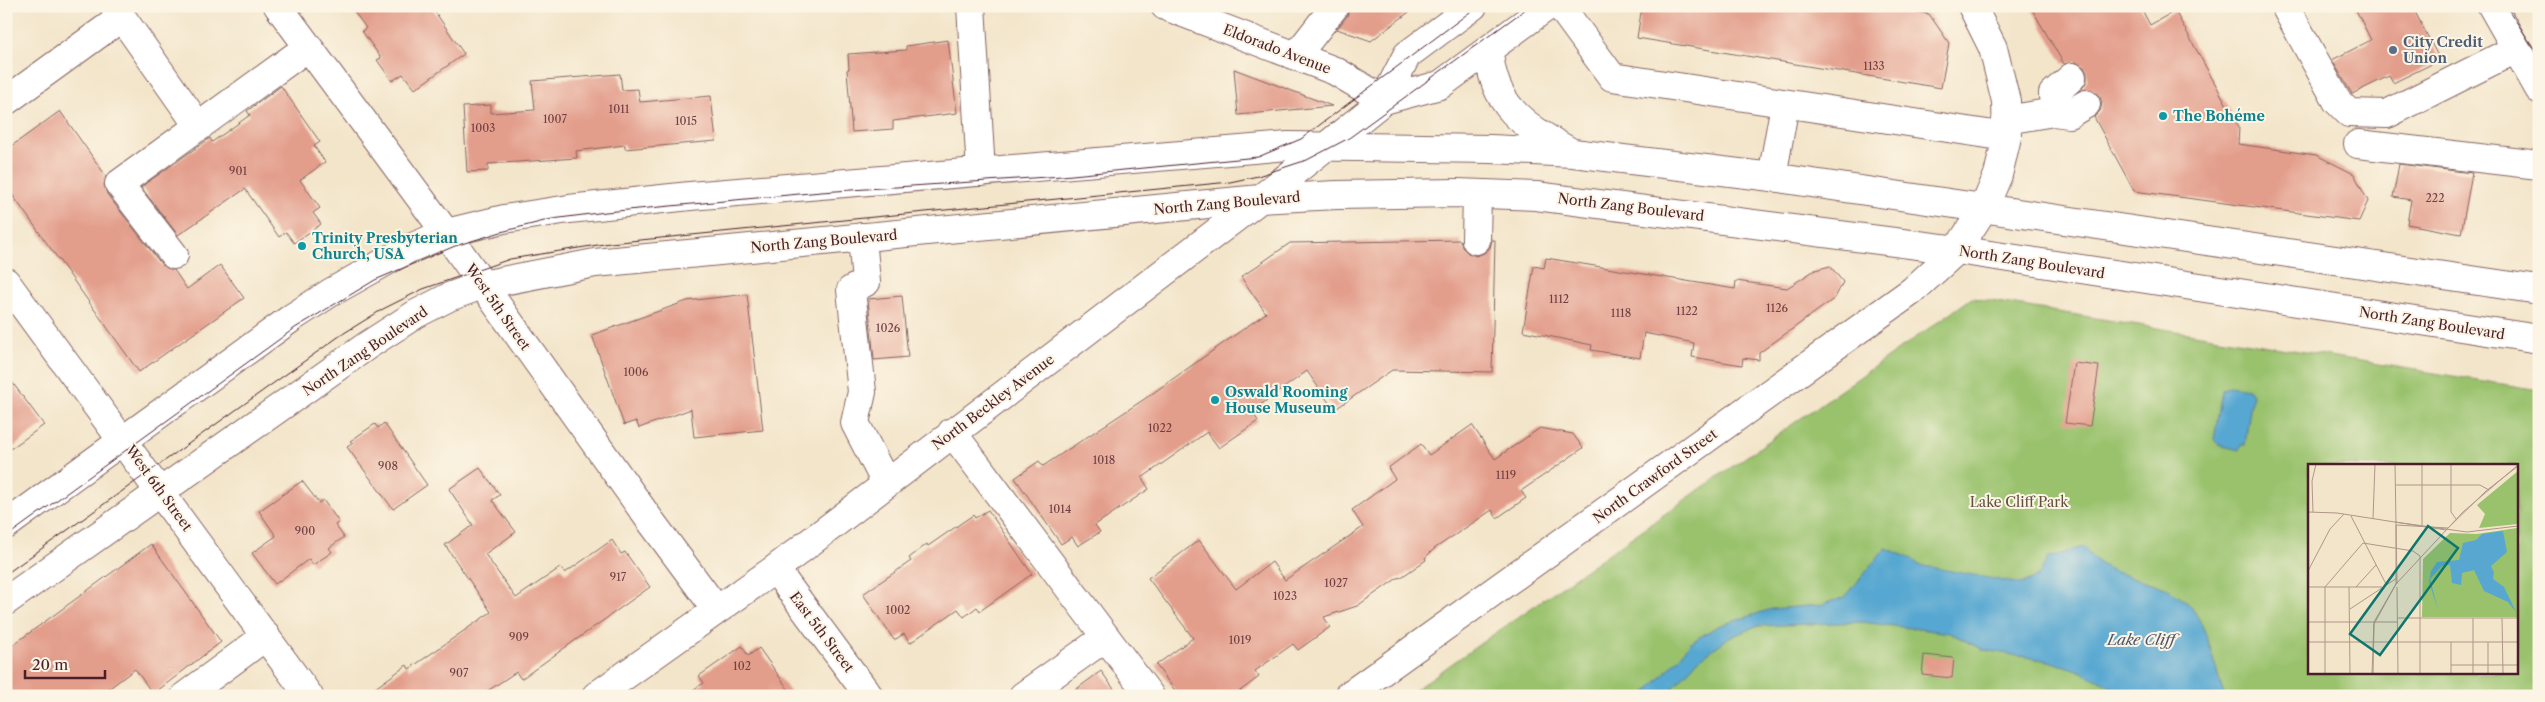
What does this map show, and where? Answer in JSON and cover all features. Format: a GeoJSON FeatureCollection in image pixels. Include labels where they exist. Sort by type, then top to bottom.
{"type":"FeatureCollection","features":[{"type":"Feature","properties":{"kind":"main road","name":"West 5th Street"},"geometry":{"type":"LineString","coordinates":[[278,6],[446,233],[647,516],[716,609]]}},
{"type":"Feature","properties":{"kind":"main road"},"geometry":{"type":"LineString","coordinates":[[971,6],[981,172]]}},
{"type":"Feature","properties":{"kind":"main road"},"geometry":{"type":"LineString","coordinates":[[1296,56],[1335,6]]}},
{"type":"Feature","properties":{"kind":"main road","name":"North Beckley Avenue"},"geometry":{"type":"LineString","coordinates":[[596,696],[775,568],[952,432],[1200,247],[1384,100],[1440,85],[1548,6]]}},
{"type":"Feature","properties":{"kind":"main road"},"geometry":{"type":"LineString","coordinates":[[1560,6],[1612,77],[1785,104],[2007,129],[2054,112],[2069,114],[2086,104]]}},
{"type":"Feature","properties":{"kind":"main road","name":"North Crawford Street"},"geometry":{"type":"LineString","coordinates":[[1348,696],[1912,291],[1957,250],[1984,208],[1998,175],[2007,129],[2006,101],[1993,48],[1972,6]]}},
{"type":"Feature","properties":{"kind":"main road"},"geometry":{"type":"LineString","coordinates":[[2285,6],[2337,101],[2349,113],[2387,114],[2516,49]]}},
{"type":"Feature","properties":{"kind":"main road"},"geometry":{"type":"LineString","coordinates":[[2492,6],[2539,89]]}},
{"type":"Feature","properties":{"kind":"main road","name":"Eldorado Avenue"},"geometry":{"type":"LineString","coordinates":[[1169,7],[1334,71],[1384,100]]}},
{"type":"Feature","properties":{"kind":"main road","name":"North Beckley Avenue"},"geometry":{"type":"LineString","coordinates":[[1384,100],[1407,55],[1471,7]]}},
{"type":"Feature","properties":{"kind":"main road"},"geometry":{"type":"LineString","coordinates":[[6,101],[118,12],[199,127]]}},
{"type":"Feature","properties":{"kind":"main road"},"geometry":{"type":"LineString","coordinates":[[174,255],[120,184],[308,47]]}},
{"type":"Feature","properties":{"kind":"main road"},"geometry":{"type":"LineString","coordinates":[[1488,50],[1490,68],[1499,93],[1513,112],[1531,130],[1573,153]]}},
{"type":"Feature","properties":{"kind":"main road"},"geometry":{"type":"LineString","coordinates":[[2054,112],[2053,94],[2072,78]]}},
{"type":"Feature","properties":{"kind":"main road"},"geometry":{"type":"LineString","coordinates":[[1772,177],[1785,104]]}},
{"type":"Feature","properties":{"kind":"main road"},"geometry":{"type":"LineString","coordinates":[[2358,144],[2539,165]]}},
{"type":"Feature","properties":{"kind":"main road"},"geometry":{"type":"LineString","coordinates":[[6,525],[330,293],[408,249],[446,233],[504,219],[568,209],[690,196],[1288,146],[1482,149],[1573,153],[1772,177],[2539,290]]}},
{"type":"Feature","properties":{"kind":"main road"},"geometry":{"type":"LineString","coordinates":[[1476,240],[1478,194]]}},
{"type":"Feature","properties":{"kind":"main road","name":"North Zang Boulevard"},"geometry":{"type":"LineString","coordinates":[[6,602],[368,345],[424,310],[449,297],[482,285],[595,263],[1260,199],[1337,195],[1478,194],[1536,196],[1957,250],[2539,339]]}},
{"type":"Feature","properties":{"kind":"main road"},"geometry":{"type":"LineString","coordinates":[[862,237],[866,282],[851,290],[862,392],[855,424],[886,483]]}},
{"type":"Feature","properties":{"kind":"main road","name":"West 6th Street"},"geometry":{"type":"LineString","coordinates":[[6,282],[162,492],[309,696]]}},
{"type":"Feature","properties":{"kind":"main road"},"geometry":{"type":"LineString","coordinates":[[952,432],[1150,696]]}},
{"type":"Feature","properties":{"kind":"main road","name":"East 5th Street"},"geometry":{"type":"LineString","coordinates":[[775,568],[869,696]]}},
{"type":"Feature","properties":{"kind":"main road"},"geometry":{"type":"LineString","coordinates":[[185,696],[266,636]]}},
{"type":"Feature","properties":{"kind":"main road"},"geometry":{"type":"LineString","coordinates":[[1023,696],[1106,638]]}},
{"type":"Feature","properties":{"kind":"green space","name":"Lake Cliff Park"},"geometry":{"type":"Polygon","coordinates":[[[1972,298],[2539,390],[2539,696],[1406,696],[1972,298]]]}},
{"type":"Feature","properties":{"kind":"water"},"geometry":{"type":"Polygon","coordinates":[[[2229,386],[2248,389],[2252,394],[2245,445],[2241,445],[2239,450],[2219,445],[2214,440],[2222,390],[2229,386]]]}},
{"type":"Feature","properties":{"kind":"water","name":"Lake Cliff"},"geometry":{"type":"Polygon","coordinates":[[[2083,547],[2102,565],[2113,571],[2172,591],[2191,607],[2203,628],[2225,696],[2121,696],[2109,686],[2080,671],[2049,661],[1984,650],[1950,633],[1862,622],[1756,626],[1727,639],[1698,660],[1666,696],[1643,696],[1680,657],[1690,643],[1718,626],[1772,609],[1821,605],[1845,597],[1886,548],[1912,559],[1919,565],[2021,584],[2038,576],[2048,558],[2083,547]]]}},
{"type":"Feature","properties":{"kind":"building"},"geometry":{"type":"Polygon","coordinates":[[[350,6],[431,6],[464,54],[415,89],[403,74],[392,81],[377,60],[381,58],[362,31],[366,28],[350,6]]]}},
{"type":"Feature","properties":{"kind":"building"},"geometry":{"type":"Polygon","coordinates":[[[1350,6],[1417,6],[1371,41],[1337,29],[1347,16],[1350,6]]]}},
{"type":"Feature","properties":{"kind":"building"},"geometry":{"type":"Polygon","coordinates":[[[1642,6],[1882,6],[1929,14],[1949,43],[1941,88],[1637,38],[1642,6]]]}},
{"type":"Feature","properties":{"kind":"building","name":"The Bohéme"},"geometry":{"type":"Polygon","coordinates":[[[2030,6],[2140,6],[2150,25],[2175,11],[2239,127],[2238,144],[2316,155],[2354,174],[2368,201],[2359,221],[2134,191],[2094,117],[2100,111],[2102,103],[2100,97],[2093,90],[2081,90],[2087,81],[2087,73],[2084,67],[2076,62],[2064,64],[2030,6]]]}},
{"type":"Feature","properties":{"kind":"building","name":"City Credit Union"},"geometry":{"type":"Polygon","coordinates":[[[2354,6],[2412,6],[2440,60],[2393,83],[2389,76],[2352,94],[2332,60],[2371,40],[2354,6]]]}},
{"type":"Feature","properties":{"kind":"building"},"geometry":{"type":"Polygon","coordinates":[[[948,40],[957,113],[893,121],[893,129],[852,132],[847,70],[849,69],[848,54],[906,50],[906,46],[948,40]]]}},
{"type":"Feature","properties":{"kind":"building"},"geometry":{"type":"Polygon","coordinates":[[[1234,69],[1332,106],[1238,115],[1234,69]]]}},
{"type":"Feature","properties":{"kind":"building"},"geometry":{"type":"Polygon","coordinates":[[[620,74],[622,90],[638,89],[640,102],[711,96],[716,141],[625,149],[625,145],[576,151],[577,158],[488,164],[488,171],[467,172],[463,107],[491,105],[491,113],[535,110],[532,81],[620,74]]]}},
{"type":"Feature","properties":{"kind":"building"},"geometry":{"type":"Polygon","coordinates":[[[281,86],[320,142],[314,146],[325,162],[300,180],[320,208],[313,213],[321,224],[294,243],[286,232],[279,237],[245,189],[178,235],[141,187],[210,138],[212,142],[250,115],[247,111],[281,86]]]}},
{"type":"Feature","properties":{"kind":"building"},"geometry":{"type":"Polygon","coordinates":[[[60,111],[106,176],[104,185],[107,194],[162,265],[174,270],[187,289],[220,265],[244,298],[139,372],[6,186],[6,150],[60,111]]]}},
{"type":"Feature","properties":{"kind":"building"},"geometry":{"type":"Polygon","coordinates":[[[2399,164],[2472,173],[2461,234],[2407,224],[2411,200],[2393,197],[2399,164]]]}},
{"type":"Feature","properties":{"kind":"building"},"geometry":{"type":"Polygon","coordinates":[[[1460,240],[1462,247],[1468,253],[1476,256],[1490,248],[1492,240],[1495,240],[1492,372],[1392,370],[1334,410],[1307,371],[1252,411],[1258,421],[1219,448],[1207,432],[1142,478],[1149,489],[1095,525],[1100,532],[1078,546],[1072,537],[1061,544],[1015,478],[1039,461],[1043,466],[1143,400],[1266,313],[1241,277],[1290,243],[1460,240]]]}},
{"type":"Feature","properties":{"kind":"building"},"geometry":{"type":"Polygon","coordinates":[[[1546,258],[1735,289],[1736,281],[1787,288],[1815,270],[1830,266],[1843,282],[1835,298],[1759,353],[1759,360],[1743,358],[1742,365],[1692,357],[1694,343],[1644,333],[1640,358],[1591,350],[1592,345],[1523,331],[1534,266],[1544,268],[1546,258]]]}},
{"type":"Feature","properties":{"kind":"building"},"geometry":{"type":"Polygon","coordinates":[[[747,294],[763,430],[694,437],[691,409],[639,428],[636,421],[624,425],[592,335],[687,301],[747,294]]]}},
{"type":"Feature","properties":{"kind":"building"},"geometry":{"type":"Polygon","coordinates":[[[902,296],[908,357],[874,360],[868,299],[902,296]]]}},
{"type":"Feature","properties":{"kind":"building"},"geometry":{"type":"Polygon","coordinates":[[[2074,363],[2099,366],[2090,426],[2065,423],[2074,363]]]}},
{"type":"Feature","properties":{"kind":"building"},"geometry":{"type":"Polygon","coordinates":[[[6,374],[44,425],[6,452],[6,374]]]}},
{"type":"Feature","properties":{"kind":"building"},"geometry":{"type":"Polygon","coordinates":[[[384,423],[427,485],[393,509],[347,447],[353,443],[350,441],[375,424],[378,428],[384,423]]]}},
{"type":"Feature","properties":{"kind":"building"},"geometry":{"type":"Polygon","coordinates":[[[1472,425],[1495,459],[1540,428],[1573,434],[1583,448],[1521,491],[1526,498],[1497,518],[1492,510],[1434,549],[1425,558],[1426,560],[1357,606],[1324,617],[1330,627],[1298,650],[1293,644],[1255,671],[1259,677],[1233,696],[1179,696],[1156,665],[1193,638],[1148,578],[1199,540],[1236,589],[1272,562],[1285,580],[1363,527],[1352,510],[1395,479],[1388,468],[1421,444],[1429,455],[1472,425]]]}},
{"type":"Feature","properties":{"kind":"building"},"geometry":{"type":"Polygon","coordinates":[[[480,468],[500,495],[492,500],[516,532],[485,554],[516,598],[561,567],[565,573],[612,540],[621,554],[625,552],[650,587],[521,679],[516,672],[480,696],[364,696],[407,665],[409,669],[491,612],[445,545],[473,525],[449,489],[480,468]]]}},
{"type":"Feature","properties":{"kind":"building"},"geometry":{"type":"Polygon","coordinates":[[[302,481],[319,503],[323,500],[339,522],[335,525],[344,537],[329,548],[332,552],[313,565],[309,559],[275,584],[252,553],[276,536],[259,511],[302,481]]]}},
{"type":"Feature","properties":{"kind":"building"},"geometry":{"type":"Polygon","coordinates":[[[988,510],[1032,574],[980,611],[977,607],[964,617],[958,609],[910,643],[904,634],[894,640],[863,594],[911,561],[909,558],[927,544],[928,546],[973,515],[975,518],[988,510]]]}},
{"type":"Feature","properties":{"kind":"building"},"geometry":{"type":"Polygon","coordinates":[[[151,544],[221,642],[153,694],[135,669],[99,696],[6,696],[6,650],[151,544]]]}},
{"type":"Feature","properties":{"kind":"building"},"geometry":{"type":"Polygon","coordinates":[[[742,646],[748,656],[759,648],[793,696],[683,696],[704,683],[699,676],[742,646]]]}},
{"type":"Feature","properties":{"kind":"building"},"geometry":{"type":"Polygon","coordinates":[[[1924,655],[1954,658],[1952,678],[1922,675],[1924,655]]]}},
{"type":"Feature","properties":{"kind":"building"},"geometry":{"type":"Polygon","coordinates":[[[1101,671],[1119,696],[1067,696],[1101,671]]]}},
{"type":"Feature","properties":{"kind":"tram line"},"geometry":{"type":"LineString","coordinates":[[6,537],[295,328],[375,280],[455,246],[552,219],[606,212],[821,192],[1062,176],[1258,157],[1301,139],[1478,6]]}},
{"type":"Feature","properties":{"kind":"tram line"},"geometry":{"type":"LineString","coordinates":[[6,574],[341,335],[383,309],[423,289],[510,259],[610,243],[1230,182],[1258,176],[1307,160],[1349,138],[1530,6]]}},
{"type":"Feature","properties":{"kind":"tram line"},"geometry":{"type":"LineString","coordinates":[[2506,6],[2539,56]]}},
{"type":"Feature","properties":{"kind":"tram line"},"geometry":{"type":"LineString","coordinates":[[2534,6],[2539,16]]}},
{"type":"Feature","properties":{"kind":"place","name":"City Credit Union"},"geometry":{"type":"Point","coordinates":[2393,50]}},
{"type":"Feature","properties":{"kind":"place","name":"The Bohéme"},"geometry":{"type":"Point","coordinates":[2163,116]}},
{"type":"Feature","properties":{"kind":"place","name":"Trinity Presbyterian Church, USA"},"geometry":{"type":"Point","coordinates":[302,246]}},
{"type":"Feature","properties":{"kind":"place","name":"Oswald Rooming House Museum"},"geometry":{"type":"Point","coordinates":[1215,400]}}]}
